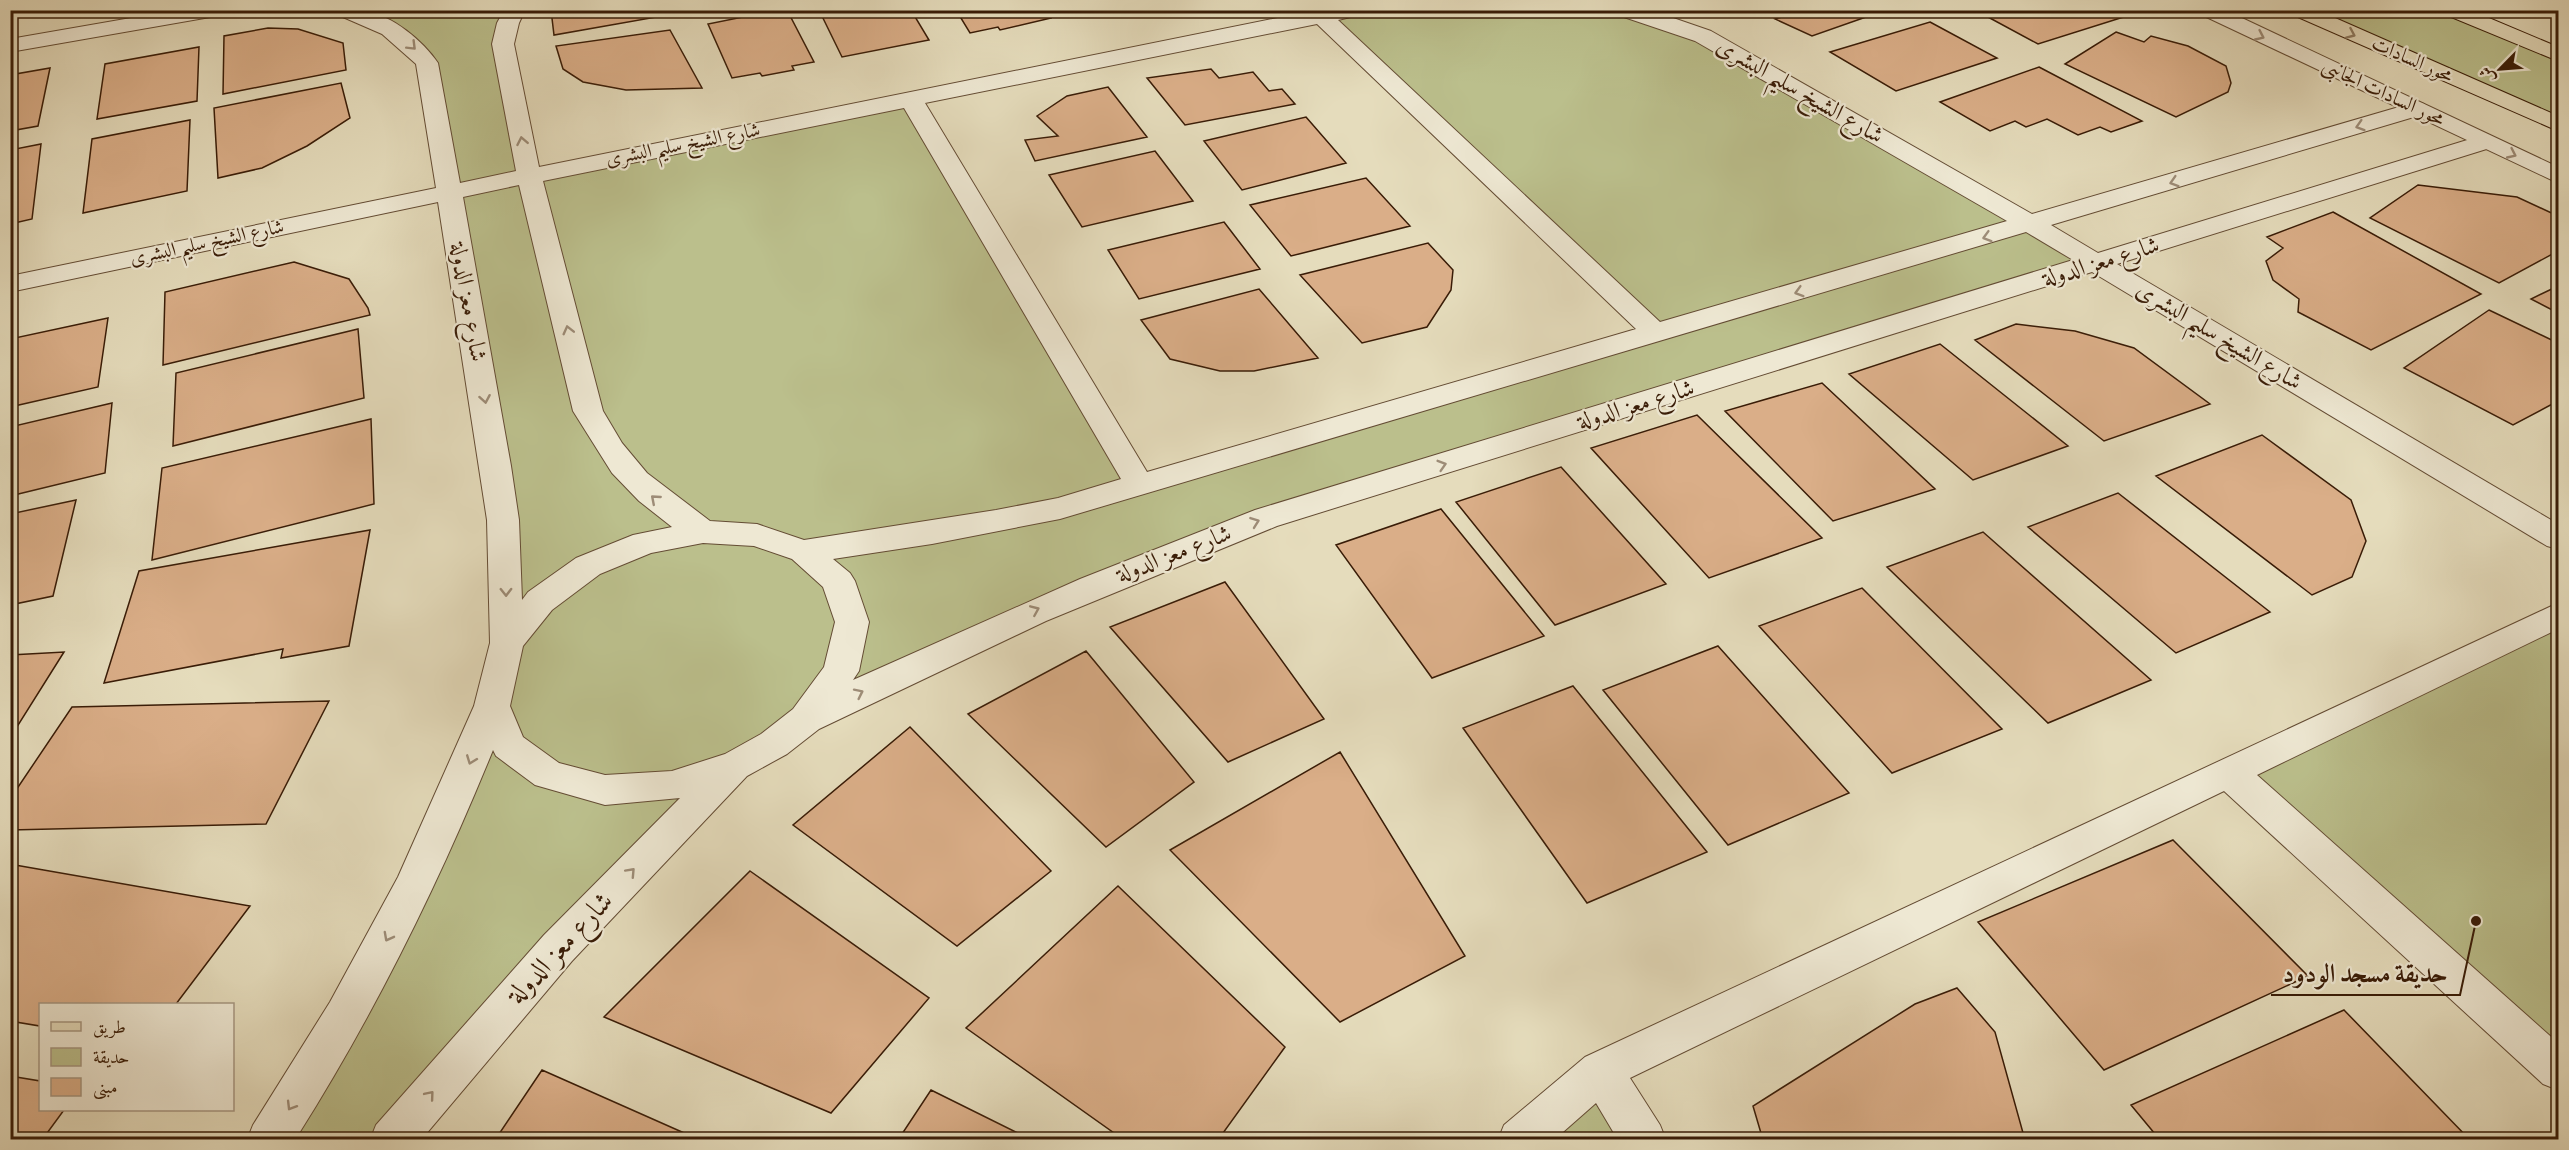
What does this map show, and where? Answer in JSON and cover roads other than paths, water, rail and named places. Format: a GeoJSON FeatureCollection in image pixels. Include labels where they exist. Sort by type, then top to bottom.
{"type":"FeatureCollection","features":[{"type":"Feature","properties":{"kind":"main road","name":"محور السادات"},"geometry":{"type":"LineString","coordinates":[[2298,10],[2559,124]]}},
{"type":"Feature","properties":{"kind":"main road"},"geometry":{"type":"LineString","coordinates":[[2451,10],[2559,55]]}},
{"type":"Feature","properties":{"kind":"street"},"geometry":{"type":"LineString","coordinates":[[10,46],[216,10]]}},
{"type":"Feature","properties":{"kind":"street","name":"شارع معز الدولة"},"geometry":{"type":"LineString","coordinates":[[343,10],[388,27],[411,44],[427,63],[502,509],[507,643]]}},
{"type":"Feature","properties":{"kind":"street"},"geometry":{"type":"LineString","coordinates":[[515,10],[508,23],[503,44],[529,176],[588,411],[605,444],[629,476],[663,505],[703,532]]}},
{"type":"Feature","properties":{"kind":"street","name":"شارع الشيخ سليم البشرى"},"geometry":{"type":"LineString","coordinates":[[10,284],[449,192],[1356,10]]}},
{"type":"Feature","properties":{"kind":"street","name":"شارع الشيخ سليم البشرى"},"geometry":{"type":"LineString","coordinates":[[1622,10],[1702,36],[2031,224],[2559,538]]}},
{"type":"Feature","properties":{"kind":"street","name":"محور السادات الجانبى"},"geometry":{"type":"LineString","coordinates":[[2207,10],[2559,176]]}},
{"type":"Feature","properties":{"kind":"street"},"geometry":{"type":"LineString","coordinates":[[1321,16],[1657,334]]}},
{"type":"Feature","properties":{"kind":"street"},"geometry":{"type":"LineString","coordinates":[[910,99],[1140,486]]}},
{"type":"Feature","properties":{"kind":"street"},"geometry":{"type":"LineString","coordinates":[[803,551],[891,541],[976,527],[1060,508],[2416,110]]}},
{"type":"Feature","properties":{"kind":"street","name":"شارع معز الدولة"},"geometry":{"type":"LineString","coordinates":[[806,719],[1009,621],[1179,550],[1266,518],[2485,142]]}},
{"type":"Feature","properties":{"kind":"street"},"geometry":{"type":"LineString","coordinates":[[269,1140],[353,1004],[411,894],[457,795],[492,706],[507,643],[540,601],[588,566],[644,543],[703,532],[757,535],[803,551],[838,581],[852,622],[842,671],[806,719],[774,744],[738,765],[672,786],[605,790],[549,776],[509,746],[492,706]]}},
{"type":"Feature","properties":{"kind":"street"},"geometry":{"type":"LineString","coordinates":[[1520,1140],[1600,1071],[2559,615]]}},
{"type":"Feature","properties":{"kind":"street","name":"شارع معز الدولة"},"geometry":{"type":"LineString","coordinates":[[392,1140],[558,948],[650,851],[738,765]]}},
{"type":"Feature","properties":{"kind":"street"},"geometry":{"type":"LineString","coordinates":[[2229,772],[2559,1070]]}},
{"type":"Feature","properties":{"kind":"street"},"geometry":{"type":"LineString","coordinates":[[1600,1071],[1644,1140]]}},
{"type":"Feature","properties":{"kind":"place","name":"حديقة مسجد الودود"},"geometry":{"type":"Point","coordinates":[2476,921]}}]}
